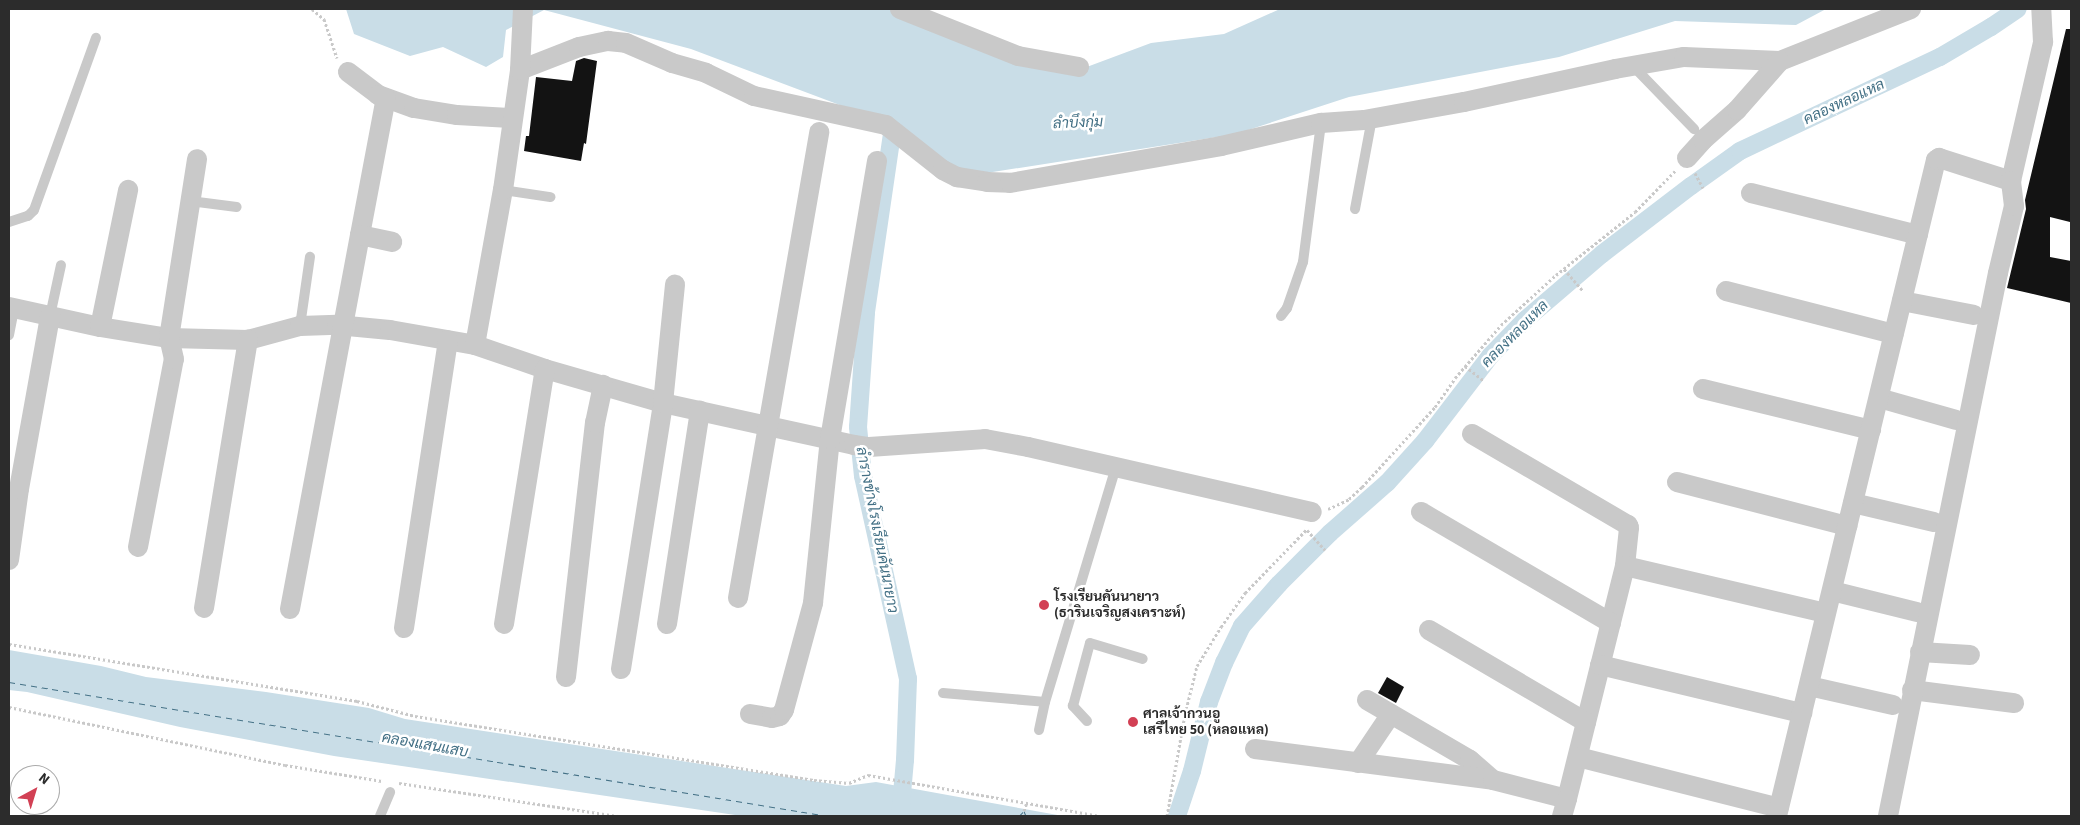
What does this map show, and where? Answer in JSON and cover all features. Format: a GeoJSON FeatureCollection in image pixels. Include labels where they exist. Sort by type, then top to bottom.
{"type":"FeatureCollection","features":[{"type":"Feature","properties":{"kind":"street"},"geometry":{"type":"LineString","coordinates":[[475,345],[503,190],[511,118],[520,70],[523,9]]}},
{"type":"Feature","properties":{"kind":"street"},"geometry":{"type":"LineString","coordinates":[[900,9],[1018,56],[1079,68]]}},
{"type":"Feature","properties":{"kind":"street"},"geometry":{"type":"LineString","coordinates":[[520,70],[568,50],[602,42],[617,42],[636,46],[672,63],[706,73],[754,96],[882,124],[953,176],[971,180],[1010,183],[1221,146],[1321,123],[1372,118],[1464,102],[1632,66],[1684,57],[1780,61],[1911,9]]}},
{"type":"Feature","properties":{"kind":"street"},"geometry":{"type":"LineString","coordinates":[[1888,816],[1912,690],[2014,206],[2011,181],[2043,42],[2042,17]]}},
{"type":"Feature","properties":{"kind":"street"},"geometry":{"type":"LineString","coordinates":[[1688,158],[1703,140],[1737,110],[1780,61]]}},
{"type":"Feature","properties":{"kind":"street"},"geometry":{"type":"LineString","coordinates":[[348,72],[358,82],[386,98],[414,108],[511,118]]}},
{"type":"Feature","properties":{"kind":"street"},"geometry":{"type":"LineString","coordinates":[[290,609],[345,325],[386,98]]}},
{"type":"Feature","properties":{"kind":"street"},"geometry":{"type":"LineString","coordinates":[[738,598],[819,132]]}},
{"type":"Feature","properties":{"kind":"street"},"geometry":{"type":"LineString","coordinates":[[1578,757],[1778,812],[1938,158],[2011,181]]}},
{"type":"Feature","properties":{"kind":"street"},"geometry":{"type":"LineString","coordinates":[[138,547],[174,359],[169,338],[197,159]]}},
{"type":"Feature","properties":{"kind":"street"},"geometry":{"type":"LineString","coordinates":[[750,714],[772,718],[780,716],[784,710],[813,604],[830,438],[877,161]]}},
{"type":"Feature","properties":{"kind":"street"},"geometry":{"type":"LineString","coordinates":[[100,327],[128,190]]}},
{"type":"Feature","properties":{"kind":"street"},"geometry":{"type":"LineString","coordinates":[[1751,193],[1918,235]]}},
{"type":"Feature","properties":{"kind":"street"},"geometry":{"type":"LineString","coordinates":[[360,235],[392,242]]}},
{"type":"Feature","properties":{"kind":"street"},"geometry":{"type":"LineString","coordinates":[[621,669],[663,403],[675,285]]}},
{"type":"Feature","properties":{"kind":"street"},"geometry":{"type":"LineString","coordinates":[[1726,291],[1894,334]]}},
{"type":"Feature","properties":{"kind":"street"},"geometry":{"type":"LineString","coordinates":[[1902,301],[1974,315]]}},
{"type":"Feature","properties":{"kind":"street"},"geometry":{"type":"LineString","coordinates":[[12,308],[100,327],[169,338],[248,340],[300,326],[345,325],[390,330],[475,345],[545,370],[663,403],[862,446],[985,439],[1116,467],[1313,520]]}},
{"type":"Feature","properties":{"kind":"street"},"geometry":{"type":"LineString","coordinates":[[9,560],[19,488],[50,316]]}},
{"type":"Feature","properties":{"kind":"street"},"geometry":{"type":"LineString","coordinates":[[204,608],[248,340]]}},
{"type":"Feature","properties":{"kind":"street"},"geometry":{"type":"LineString","coordinates":[[404,628],[448,340]]}},
{"type":"Feature","properties":{"kind":"street"},"geometry":{"type":"LineString","coordinates":[[504,624],[545,370]]}},
{"type":"Feature","properties":{"kind":"street"},"geometry":{"type":"LineString","coordinates":[[566,677],[594,433],[603,385]]}},
{"type":"Feature","properties":{"kind":"street"},"geometry":{"type":"LineString","coordinates":[[1703,389],[1871,430]]}},
{"type":"Feature","properties":{"kind":"street"},"geometry":{"type":"LineString","coordinates":[[1879,398],[1956,420]]}},
{"type":"Feature","properties":{"kind":"street"},"geometry":{"type":"LineString","coordinates":[[667,624],[700,411]]}},
{"type":"Feature","properties":{"kind":"street"},"geometry":{"type":"LineString","coordinates":[[1255,749],[1493,780],[1565,808],[1611,623],[1630,532],[1628,524],[1472,434]]}},
{"type":"Feature","properties":{"kind":"street"},"geometry":{"type":"LineString","coordinates":[[1677,482],[1848,526]]}},
{"type":"Feature","properties":{"kind":"street"},"geometry":{"type":"LineString","coordinates":[[1853,502],[1934,522]]}},
{"type":"Feature","properties":{"kind":"street"},"geometry":{"type":"LineString","coordinates":[[1421,512],[1611,623]]}},
{"type":"Feature","properties":{"kind":"street"},"geometry":{"type":"LineString","coordinates":[[1624,566],[1826,613]]}},
{"type":"Feature","properties":{"kind":"street"},"geometry":{"type":"LineString","coordinates":[[1832,591],[1917,612]]}},
{"type":"Feature","properties":{"kind":"street"},"geometry":{"type":"LineString","coordinates":[[1429,630],[1586,722]]}},
{"type":"Feature","properties":{"kind":"street"},"geometry":{"type":"LineString","coordinates":[[1920,652],[1970,655]]}},
{"type":"Feature","properties":{"kind":"street"},"geometry":{"type":"LineString","coordinates":[[1600,664],[1802,713]]}},
{"type":"Feature","properties":{"kind":"street"},"geometry":{"type":"LineString","coordinates":[[1808,686],[1893,705]]}},
{"type":"Feature","properties":{"kind":"street"},"geometry":{"type":"LineString","coordinates":[[1912,690],[2014,703]]}},
{"type":"Feature","properties":{"kind":"street"},"geometry":{"type":"LineString","coordinates":[[1367,700],[1470,760],[1493,780]]}},
{"type":"Feature","properties":{"kind":"street"},"geometry":{"type":"LineString","coordinates":[[1358,763],[1391,714]]}},
{"type":"Feature","properties":{"kind":"lane"},"geometry":{"type":"LineString","coordinates":[[9,222],[28,216],[34,210],[96,38]]}},
{"type":"Feature","properties":{"kind":"lane"},"geometry":{"type":"LineString","coordinates":[[1632,66],[1694,129]]}},
{"type":"Feature","properties":{"kind":"lane"},"geometry":{"type":"LineString","coordinates":[[1355,209],[1372,118]]}},
{"type":"Feature","properties":{"kind":"lane"},"geometry":{"type":"LineString","coordinates":[[1280,316],[1287,308],[1304,262],[1321,123]]}},
{"type":"Feature","properties":{"kind":"lane"},"geometry":{"type":"LineString","coordinates":[[503,190],[550,197]]}},
{"type":"Feature","properties":{"kind":"lane"},"geometry":{"type":"LineString","coordinates":[[190,201],[237,207]]}},
{"type":"Feature","properties":{"kind":"lane"},"geometry":{"type":"LineString","coordinates":[[300,326],[310,257]]}},
{"type":"Feature","properties":{"kind":"lane"},"geometry":{"type":"LineString","coordinates":[[50,316],[61,265]]}},
{"type":"Feature","properties":{"kind":"lane"},"geometry":{"type":"LineString","coordinates":[[9,335],[12,308]]}},
{"type":"Feature","properties":{"kind":"lane"},"geometry":{"type":"LineString","coordinates":[[1039,730],[1045,702],[1071,635],[1116,467]]}},
{"type":"Feature","properties":{"kind":"lane"},"geometry":{"type":"LineString","coordinates":[[1087,720],[1073,706],[1088,642],[1143,659]]}},
{"type":"Feature","properties":{"kind":"lane"},"geometry":{"type":"LineString","coordinates":[[942,693],[1045,702]]}},
{"type":"Feature","properties":{"kind":"lane"},"geometry":{"type":"LineString","coordinates":[[380,816],[388,787]]}},
{"type":"Feature","properties":{"kind":"path"},"geometry":{"type":"LineString","coordinates":[[312,9],[324,19],[338,60],[348,72]]}},
{"type":"Feature","properties":{"kind":"path"},"geometry":{"type":"LineString","coordinates":[[1167,816],[1184,714],[1197,666],[1220,627],[1245,593],[1313,520],[1349,499],[1362,487],[1435,407],[1465,366],[1501,325],[1564,269],[1635,212],[1688,158]]}},
{"type":"Feature","properties":{"kind":"path"},"geometry":{"type":"LineString","coordinates":[[1564,269],[1582,290]]}},
{"type":"Feature","properties":{"kind":"path"},"geometry":{"type":"LineString","coordinates":[[1465,366],[1484,381]]}},
{"type":"Feature","properties":{"kind":"path"},"geometry":{"type":"LineString","coordinates":[[1313,520],[1325,550]]}},
{"type":"Feature","properties":{"kind":"path"},"geometry":{"type":"LineString","coordinates":[[9,644],[357,701],[415,716],[814,780],[849,783],[868,776],[1027,802],[1070,813],[1101,816]]}},
{"type":"Feature","properties":{"kind":"path"},"geometry":{"type":"LineString","coordinates":[[9,708],[348,777],[388,787]]}},
{"type":"Feature","properties":{"kind":"path"},"geometry":{"type":"LineString","coordinates":[[397,783],[618,816]]}},
{"type":"Feature","properties":{"kind":"path"},"geometry":{"type":"LineString","coordinates":[[1024,811],[1027,802]]}},
{"type":"Feature","properties":{"kind":"water","name":"ลำบึงกุ่ม"},"geometry":{"type":"Polygon","coordinates":[[[346,9],[889,9],[953,33],[1076,71],[1151,43],[1224,34],[1280,9],[1826,9],[1796,25],[1675,21],[1559,57],[1349,97],[1236,134],[961,177],[869,116],[691,49],[544,10],[506,30],[503,57],[486,67],[443,47],[410,56],[354,34],[346,9]]]}},
{"type":"Feature","properties":{"kind":"water","name":"คลองแสนแสบ"},"geometry":{"type":"Polygon","coordinates":[[[9,650],[101,666],[146,677],[266,692],[369,708],[405,719],[846,786],[876,782],[1063,816],[742,816],[334,756],[180,727],[27,692],[9,690],[9,650]]]}},
{"type":"Feature","properties":{"kind":"building"},"geometry":{"type":"Polygon","coordinates":[[[2066,29],[2071,29],[2071,215],[2070,222],[2050,217],[2050,257],[2071,261],[2071,303],[2007,288],[2026,209],[2025,200],[2066,29]]]}},
{"type":"Feature","properties":{"kind":"building"},"geometry":{"type":"Polygon","coordinates":[[[584,58],[597,61],[586,144],[584,143],[581,161],[524,151],[526,136],[529,136],[536,77],[572,81],[576,61],[584,58]]]}},
{"type":"Feature","properties":{"kind":"building"},"geometry":{"type":"Polygon","coordinates":[[[1387,677],[1404,687],[1396,703],[1378,693],[1387,677]]]}},
{"type":"Feature","properties":{"kind":"waterway","name":"คลองหลอแหล"},"geometry":{"type":"LineString","coordinates":[[1177,816],[1192,771],[1209,702],[1224,663],[1242,626],[1279,584],[1330,533],[1387,483],[1425,441],[1491,355],[1525,320],[1602,254],[1740,151],[1940,57],[2018,9]]}},
{"type":"Feature","properties":{"kind":"waterway","name":"ลำรางข้างโรงเรียนคันนายาว"},"geometry":{"type":"LineString","coordinates":[[894,120],[866,313],[858,427],[863,476],[908,679],[905,760],[900,816]]}},
{"type":"Feature","properties":{"kind":"ferry route"},"geometry":{"type":"LineString","coordinates":[[9,682],[828,816]]}},
{"type":"Feature","properties":{"kind":"ferry route"},"geometry":{"type":"LineString","coordinates":[[1019,816],[1024,811],[1026,816]]}},
{"type":"Feature","properties":{"kind":"place","name":"โรงเรียนคันนายาว (ธารินเจริญสงเคราะห์)"},"geometry":{"type":"Point","coordinates":[1044,605]}},
{"type":"Feature","properties":{"kind":"place","name":"ศาลเจ้ากวนอู เสรีไทย 50 (หลอแหล)"},"geometry":{"type":"Point","coordinates":[1133,722]}}]}
